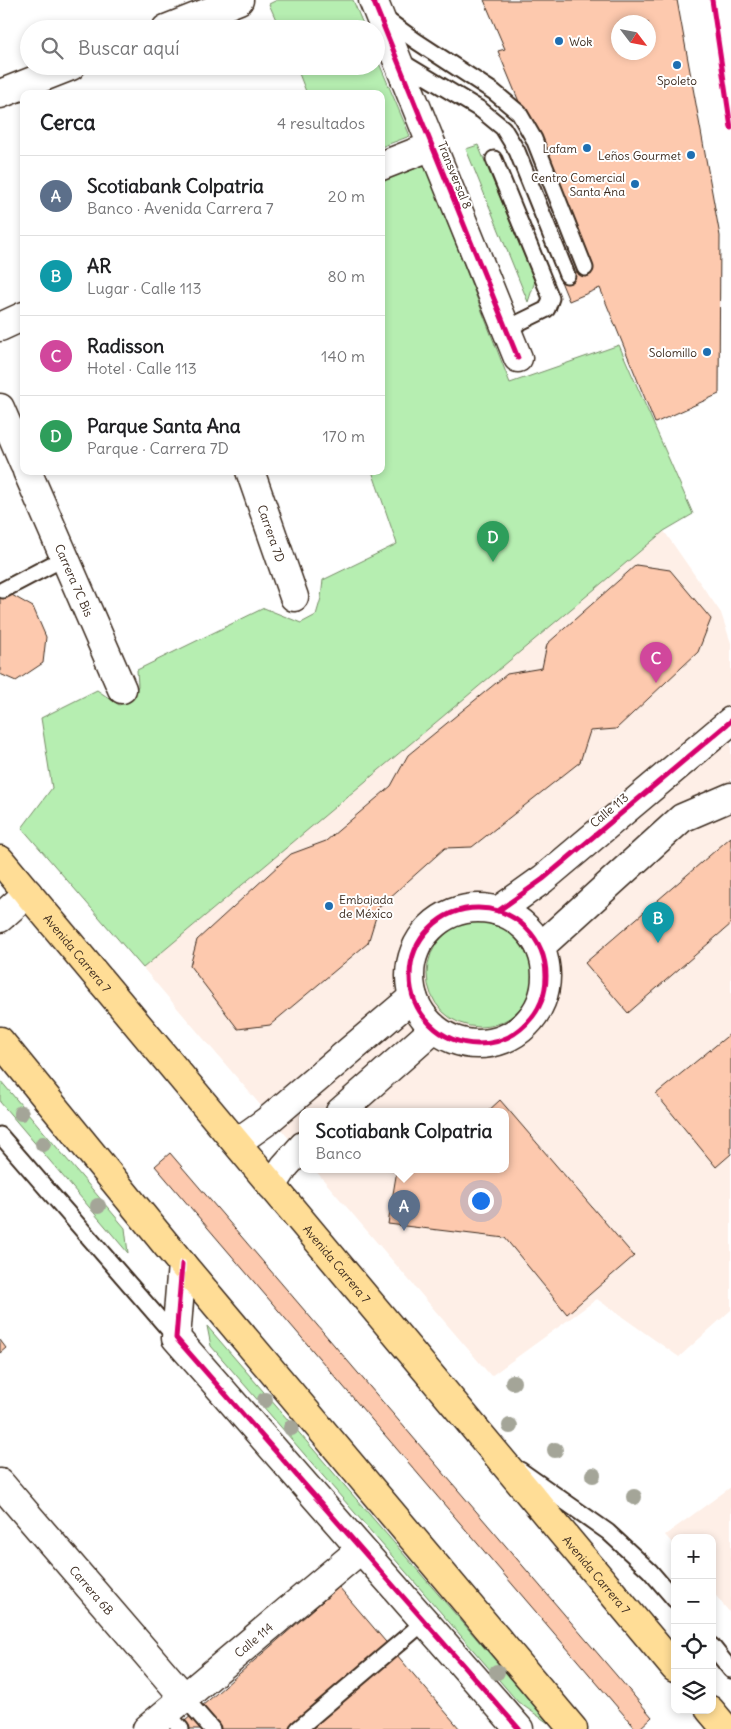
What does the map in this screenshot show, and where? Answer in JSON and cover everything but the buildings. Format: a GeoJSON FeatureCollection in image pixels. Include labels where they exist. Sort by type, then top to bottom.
{"type":"FeatureCollection","features":[{"type":"Feature","properties":{"kind":"main road","name":"Avenida Carrera 7"},"geometry":{"type":"LineString","coordinates":[[0,860],[671,1663]]}},
{"type":"Feature","properties":{"kind":"main road"},"geometry":{"type":"LineString","coordinates":[[0,1041],[182,1264],[573,1729]]}},
{"type":"Feature","properties":{"kind":"main road"},"geometry":{"type":"LineString","coordinates":[[713,1714],[726,1729]]}},
{"type":"Feature","properties":{"kind":"street"},"geometry":{"type":"LineString","coordinates":[[189,20],[239,0]]}},
{"type":"Feature","properties":{"kind":"street","name":"Transversal 8"},"geometry":{"type":"LineString","coordinates":[[376,7],[381,20]]}},
{"type":"Feature","properties":{"kind":"street","name":"Transversal 8"},"geometry":{"type":"LineString","coordinates":[[385,30],[518,358]]}},
{"type":"Feature","properties":{"kind":"street"},"geometry":{"type":"LineString","coordinates":[[0,94],[48,75]]}},
{"type":"Feature","properties":{"kind":"street"},"geometry":{"type":"LineString","coordinates":[[385,164],[432,146]]}},
{"type":"Feature","properties":{"kind":"street"},"geometry":{"type":"LineString","coordinates":[[0,327],[20,318]]}},
{"type":"Feature","properties":{"kind":"street"},"geometry":{"type":"LineString","coordinates":[[0,408],[20,455]]}},
{"type":"Feature","properties":{"kind":"street","name":"Carrera 7C Bis"},"geometry":{"type":"LineString","coordinates":[[29,475],[122,690]]}},
{"type":"Feature","properties":{"kind":"street","name":"Carrera 7D"},"geometry":{"type":"LineString","coordinates":[[251,475],[294,596]]}},
{"type":"Feature","properties":{"kind":"street","name":"Calle 113"},"geometry":{"type":"LineString","coordinates":[[498,911],[543,879],[731,721]]}},
{"type":"Feature","properties":{"kind":"street"},"geometry":{"type":"LineString","coordinates":[[540,947],[682,818],[731,797]]}},
{"type":"Feature","properties":{"kind":"street"},"geometry":{"type":"LineString","coordinates":[[0,918],[28,893]]}},
{"type":"Feature","properties":{"kind":"street"},"geometry":{"type":"LineString","coordinates":[[479,908],[498,911],[515,919],[530,931],[540,947],[546,966],[546,986],[540,1005],[529,1022],[514,1035],[495,1042],[474,1045],[453,1040],[434,1029],[421,1015],[413,997],[410,979],[412,962],[418,945],[428,931],[441,919],[459,911],[479,908]]}},
{"type":"Feature","properties":{"kind":"street"},"geometry":{"type":"LineString","coordinates":[[234,1139],[246,1136],[268,1121],[413,997]]}},
{"type":"Feature","properties":{"kind":"street"},"geometry":{"type":"LineString","coordinates":[[345,1108],[434,1029]]}},
{"type":"Feature","properties":{"kind":"street"},"geometry":{"type":"LineString","coordinates":[[272,1186],[285,1166],[299,1150]]}},
{"type":"Feature","properties":{"kind":"street"},"geometry":{"type":"LineString","coordinates":[[182,1264],[176,1338],[519,1729]]}},
{"type":"Feature","properties":{"kind":"street","name":"Carrera 6B"},"geometry":{"type":"LineString","coordinates":[[0,1483],[170,1717]]}},
{"type":"Feature","properties":{"kind":"street","name":"Calle 114"},"geometry":{"type":"LineString","coordinates":[[170,1717],[360,1550]]}},
{"type":"Feature","properties":{"kind":"lane"},"geometry":{"type":"LineString","coordinates":[[376,7],[416,41],[494,92],[519,113],[534,138],[585,268]]}},
{"type":"Feature","properties":{"kind":"lane"},"geometry":{"type":"LineString","coordinates":[[396,59],[481,110],[503,128],[517,151],[567,276]]}},
{"type":"Feature","properties":{"kind":"lane"},"geometry":{"type":"LineString","coordinates":[[494,159],[552,298],[548,309],[506,329]]}},
{"type":"Feature","properties":{"kind":"lane"},"geometry":{"type":"LineString","coordinates":[[3,590],[64,558]]}},
{"type":"Feature","properties":{"kind":"lane"},"geometry":{"type":"LineString","coordinates":[[0,1135],[176,1338]]}},
{"type":"Feature","properties":{"kind":"lane"},"geometry":{"type":"LineString","coordinates":[[493,1452],[608,1532],[650,1571],[671,1595]]}},
{"type":"Feature","properties":{"kind":"lane"},"geometry":{"type":"LineString","coordinates":[[298,1729],[424,1622]]}},
{"type":"Feature","properties":{"kind":"lane"},"geometry":{"type":"LineString","coordinates":[[716,1651],[731,1670]]}},
{"type":"Feature","properties":{"kind":"lane"},"geometry":{"type":"LineString","coordinates":[[170,1717],[212,1729]]}},
{"type":"Feature","properties":{"kind":"shaded area"},"geometry":{"type":"Polygon","coordinates":[[[664,531],[721,613],[731,643],[731,1310],[679,1357],[597,1299],[491,1376],[318,1173],[509,1173],[509,1108],[299,1108],[299,1150],[143,968],[664,531]]]}},
{"type":"Feature","properties":{"kind":"shaded area"},"geometry":{"type":"Polygon","coordinates":[[[731,1487],[731,1614],[716,1596],[716,1534],[671,1534],[671,1542],[665,1535],[731,1487]]]}},
{"type":"Feature","properties":{"kind":"green space"},"geometry":{"type":"Polygon","coordinates":[[[277,0],[353,0],[361,20],[276,20],[269,4],[277,0]]]}},
{"type":"Feature","properties":{"kind":"green space"},"geometry":{"type":"Polygon","coordinates":[[[300,75],[384,75],[410,136],[385,145],[385,90],[305,90],[300,75]]]}},
{"type":"Feature","properties":{"kind":"green space"},"geometry":{"type":"Polygon","coordinates":[[[478,145],[535,281],[528,302],[466,149],[478,145]]]}},
{"type":"Feature","properties":{"kind":"green space"},"geometry":{"type":"Polygon","coordinates":[[[425,165],[510,383],[619,345],[693,514],[664,531],[143,968],[22,828],[52,788],[41,718],[97,690],[119,705],[131,700],[138,686],[137,670],[264,608],[301,623],[316,615],[321,598],[323,580],[397,544],[373,475],[385,475],[385,180],[425,165]]]}},
{"type":"Feature","properties":{"kind":"green space"},"geometry":{"type":"Polygon","coordinates":[[[480,921],[500,925],[518,936],[529,954],[533,974],[529,994],[518,1012],[500,1023],[480,1027],[460,1023],[442,1012],[431,994],[427,974],[431,954],[442,936],[460,925],[480,921]]]}},
{"type":"Feature","properties":{"kind":"green space"},"geometry":{"type":"Polygon","coordinates":[[[0,1080],[125,1228],[128,1253],[0,1102],[0,1080]]]}},
{"type":"Feature","properties":{"kind":"green space"},"geometry":{"type":"Polygon","coordinates":[[[207,1326],[551,1725],[518,1702],[211,1346],[207,1326]]]}},
{"type":"Feature","properties":{"kind":"cycle path"},"geometry":{"type":"LineString","coordinates":[[373,0],[381,20]]}},
{"type":"Feature","properties":{"kind":"cycle path"},"geometry":{"type":"LineString","coordinates":[[712,0],[731,128]]}},
{"type":"Feature","properties":{"kind":"cycle path"},"geometry":{"type":"LineString","coordinates":[[385,30],[518,358]]}},
{"type":"Feature","properties":{"kind":"cycle path"},"geometry":{"type":"LineString","coordinates":[[498,911],[543,879],[731,721]]}},
{"type":"Feature","properties":{"kind":"cycle path"},"geometry":{"type":"LineString","coordinates":[[478,908],[504,913],[516,919],[526,928],[535,938],[541,950],[546,976],[541,1002],[535,1014],[526,1024],[516,1033],[504,1039],[478,1044],[452,1039],[440,1033],[430,1024],[421,1014],[415,1002],[410,976],[415,950],[421,938],[430,928],[440,919],[452,913],[478,908]]}},
{"type":"Feature","properties":{"kind":"cycle path"},"geometry":{"type":"LineString","coordinates":[[182,1264],[176,1338],[519,1729]]}},
{"type":"Feature","properties":{"kind":"place","name":"Wok"},"geometry":{"type":"Point","coordinates":[559,41]}},
{"type":"Feature","properties":{"kind":"place","name":"Spoleto"},"geometry":{"type":"Point","coordinates":[677,65]}},
{"type":"Feature","properties":{"kind":"place","name":"Lafam"},"geometry":{"type":"Point","coordinates":[587,148]}},
{"type":"Feature","properties":{"kind":"place","name":"Leños Gourmet"},"geometry":{"type":"Point","coordinates":[691,155]}},
{"type":"Feature","properties":{"kind":"place","name":"Centro Comercial Santa Ana"},"geometry":{"type":"Point","coordinates":[635,184]}},
{"type":"Feature","properties":{"kind":"place","name":"Solomillo"},"geometry":{"type":"Point","coordinates":[707,352]}},
{"type":"Feature","properties":{"kind":"place","name":"Parque Santa Ana"},"geometry":{"type":"Point","coordinates":[493,562]}},
{"type":"Feature","properties":{"kind":"place","name":"Radisson"},"geometry":{"type":"Point","coordinates":[656,683]}},
{"type":"Feature","properties":{"kind":"place","name":"Embajada de México"},"geometry":{"type":"Point","coordinates":[329,906]}},
{"type":"Feature","properties":{"kind":"place","name":"AR"},"geometry":{"type":"Point","coordinates":[658,943]}},
{"type":"Feature","properties":{"kind":"place","name":"Scotiabank Colpatria"},"geometry":{"type":"Point","coordinates":[404,1231]}}]}
